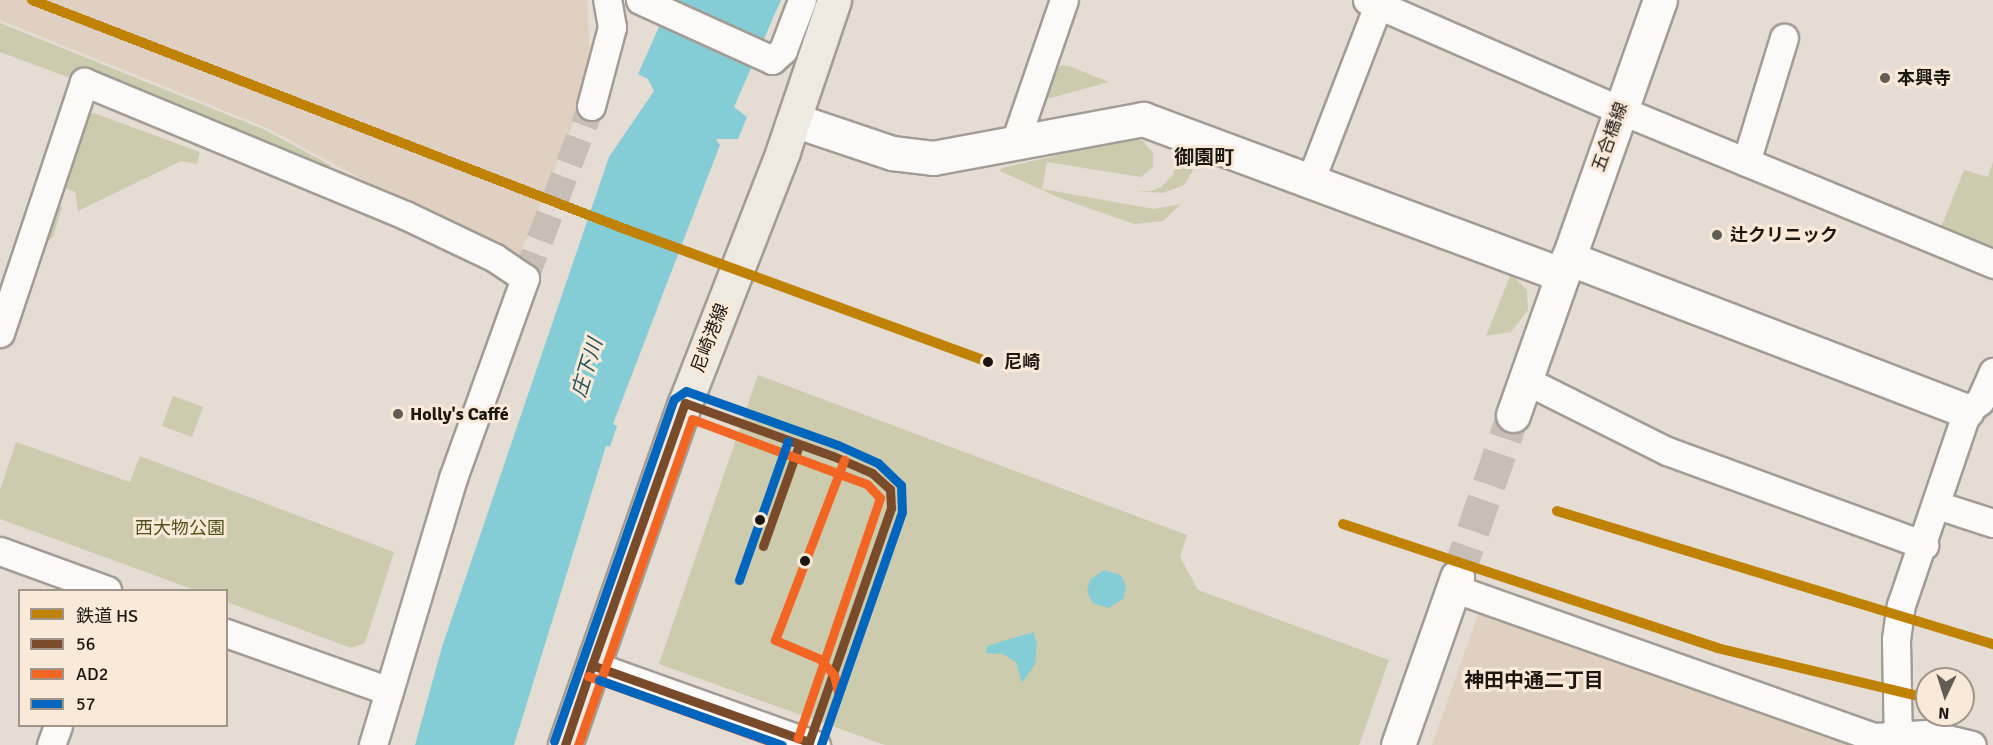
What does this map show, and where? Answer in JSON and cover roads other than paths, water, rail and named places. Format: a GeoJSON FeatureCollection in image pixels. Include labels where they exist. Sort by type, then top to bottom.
{"type":"FeatureCollection","features":[{"type":"Feature","properties":{"kind":"main road","name":"尼崎港線"},"geometry":{"type":"LineString","coordinates":[[565,745],[689,392],[838,6]]}},
{"type":"Feature","properties":{"kind":"street"},"geometry":{"type":"LineString","coordinates":[[591,106],[612,27],[607,0]]}},
{"type":"Feature","properties":{"kind":"street"},"geometry":{"type":"LineString","coordinates":[[640,0],[772,60],[779,55],[802,0]]}},
{"type":"Feature","properties":{"kind":"street"},"geometry":{"type":"LineString","coordinates":[[1014,145],[1064,0]]}},
{"type":"Feature","properties":{"kind":"street","name":"五合橋線"},"geometry":{"type":"LineString","coordinates":[[1514,415],[1660,0]]}},
{"type":"Feature","properties":{"kind":"street"},"geometry":{"type":"LineString","coordinates":[[1311,179],[1375,2],[1620,110],[1993,264]]}},
{"type":"Feature","properties":{"kind":"street"},"geometry":{"type":"LineString","coordinates":[[1746,162],[1784,38]]}},
{"type":"Feature","properties":{"kind":"street"},"geometry":{"type":"LineString","coordinates":[[0,333],[84,82],[405,215],[495,258],[525,278],[449,489],[373,745]]}},
{"type":"Feature","properties":{"kind":"street"},"geometry":{"type":"LineString","coordinates":[[794,120],[914,158],[951,157],[1143,119],[1565,266],[1967,411]]}},
{"type":"Feature","properties":{"kind":"street"},"geometry":{"type":"LineString","coordinates":[[1898,740],[1898,623],[1967,411],[1980,401],[1993,372]]}},
{"type":"Feature","properties":{"kind":"street"},"geometry":{"type":"LineString","coordinates":[[1525,381],[1667,451],[1924,545]]}},
{"type":"Feature","properties":{"kind":"street"},"geometry":{"type":"LineString","coordinates":[[1937,506],[1993,523]]}},
{"type":"Feature","properties":{"kind":"street"},"geometry":{"type":"LineString","coordinates":[[0,551],[104,589]]}},
{"type":"Feature","properties":{"kind":"street"},"geometry":{"type":"LineString","coordinates":[[1398,745],[1455,583],[1874,737],[1898,740],[1927,734],[1962,744]]}},
{"type":"Feature","properties":{"kind":"street"},"geometry":{"type":"LineString","coordinates":[[228,634],[389,691]]}},
{"type":"Feature","properties":{"kind":"street"},"geometry":{"type":"LineString","coordinates":[[592,665],[816,745]]}},
{"type":"Feature","properties":{"kind":"street"},"geometry":{"type":"LineString","coordinates":[[51,745],[58,727]]}},
{"type":"Feature","properties":{"kind":"water","name":"庄下川"},"geometry":{"type":"Polygon","coordinates":[[[671,0],[781,0],[734,107],[747,117],[738,139],[716,139],[720,145],[613,424],[617,426],[610,447],[606,446],[514,745],[415,745],[442,647],[609,157],[654,91],[648,79],[638,74],[671,0]]]}},
{"type":"Feature","properties":{"kind":"water"},"geometry":{"type":"Polygon","coordinates":[[[1104,570],[1121,575],[1126,586],[1124,598],[1109,608],[1093,603],[1087,592],[1090,580],[1104,570]]]}},
{"type":"Feature","properties":{"kind":"water"},"geometry":{"type":"Polygon","coordinates":[[[1033,632],[1037,643],[1035,664],[1022,683],[1016,662],[1003,654],[986,653],[987,646],[1033,632]]]}},
{"type":"Feature","properties":{"kind":"tunnel"},"geometry":{"type":"LineString","coordinates":[[525,278],[591,106]]}},
{"type":"Feature","properties":{"kind":"tunnel"},"geometry":{"type":"LineString","coordinates":[[1457,577],[1513,415]]}},
{"type":"Feature","properties":{"kind":"rail line","name":"HS"},"geometry":{"type":"LineString","coordinates":[[32,0],[625,229],[988,362]]}},
{"type":"Feature","properties":{"kind":"rail line","name":"HS"},"geometry":{"type":"LineString","coordinates":[[1557,511],[1993,644]]}},
{"type":"Feature","properties":{"kind":"rail line","name":"HS"},"geometry":{"type":"LineString","coordinates":[[1343,524],[1717,648],[1915,695]]}},
{"type":"Feature","properties":{"kind":"place","name":"本興寺"},"geometry":{"type":"Point","coordinates":[1885,78]}},
{"type":"Feature","properties":{"kind":"place","name":"辻クリニック"},"geometry":{"type":"Point","coordinates":[1717,235]}},
{"type":"Feature","properties":{"kind":"place","name":"尼崎"},"geometry":{"type":"Point","coordinates":[988,362]}},
{"type":"Feature","properties":{"kind":"place","name":"Holly's Caffé"},"geometry":{"type":"Point","coordinates":[398,414]}},
{"type":"Feature","properties":{"kind":"district","name":"御園町"},"geometry":{"type":"Point","coordinates":[1204,157]}},
{"type":"Feature","properties":{"kind":"district","name":"神田中通二丁目"},"geometry":{"type":"Point","coordinates":[1534,680]}},
{"type":"Feature","properties":{"kind":"park label","name":"西大物公園"},"geometry":{"type":"Point","coordinates":[180,528]}}]}
